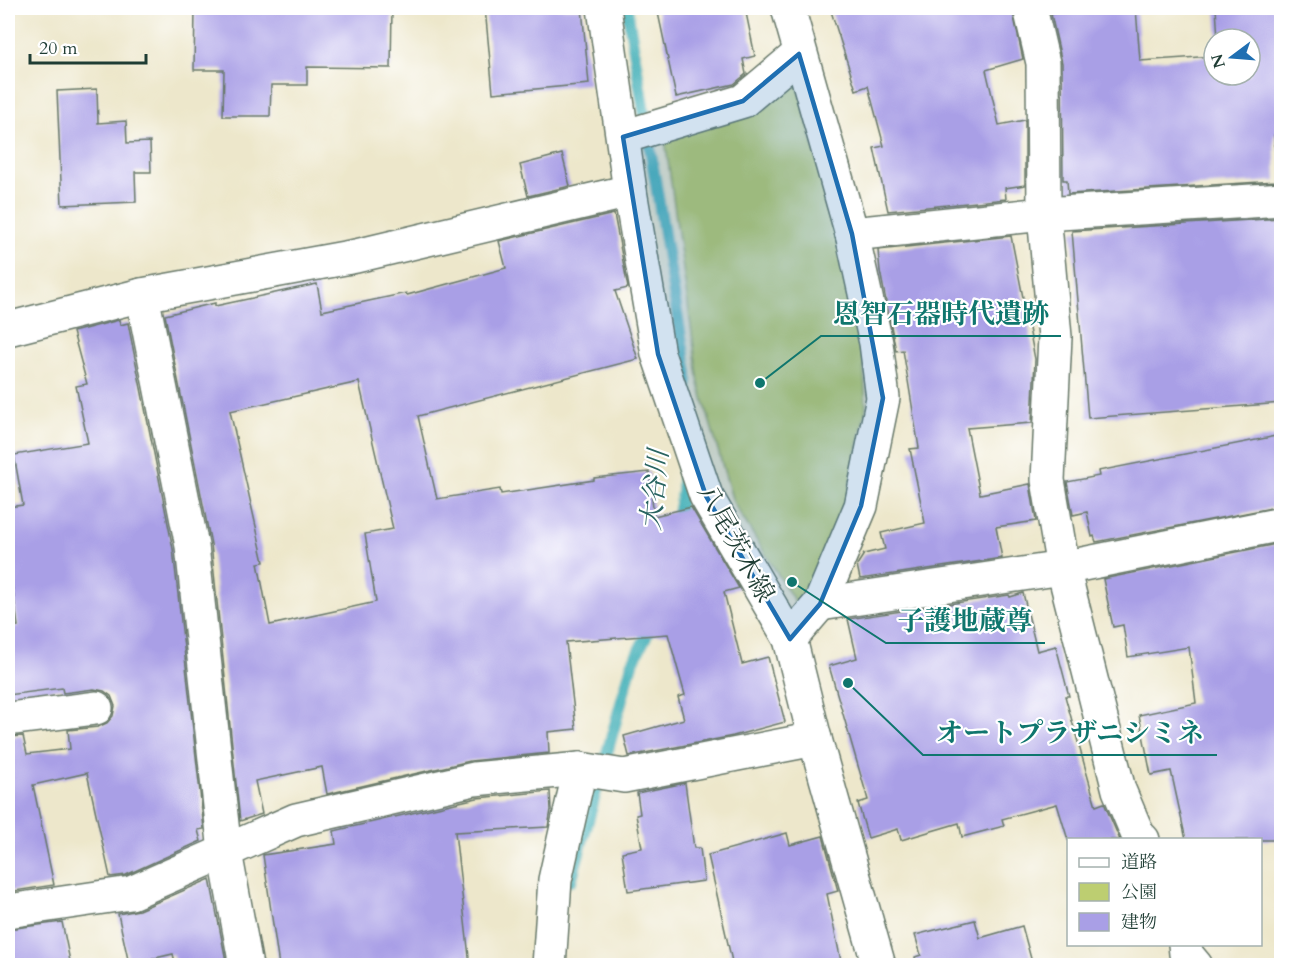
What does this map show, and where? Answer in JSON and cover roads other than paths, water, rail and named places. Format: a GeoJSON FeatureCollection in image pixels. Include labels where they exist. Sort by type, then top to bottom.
{"type":"FeatureCollection","features":[{"type":"Feature","properties":{"kind":"street","name":"八尾茨木線"},"geometry":{"type":"LineString","coordinates":[[604,8],[630,191],[658,354],[706,496],[790,639],[815,739],[879,966]]}},
{"type":"Feature","properties":{"kind":"street"},"geometry":{"type":"LineString","coordinates":[[788,8],[852,234],[876,343],[883,398],[861,506],[820,604],[790,639]]}},
{"type":"Feature","properties":{"kind":"street"},"geometry":{"type":"LineString","coordinates":[[1030,8],[1043,63],[1044,214],[1055,337],[1048,480],[1063,567],[1119,790],[1141,838]]}},
{"type":"Feature","properties":{"kind":"street"},"geometry":{"type":"LineString","coordinates":[[622,137],[743,101],[800,54]]}},
{"type":"Feature","properties":{"kind":"street"},"geometry":{"type":"LineString","coordinates":[[8,329],[142,295],[356,256],[630,191]]}},
{"type":"Feature","properties":{"kind":"street"},"geometry":{"type":"LineString","coordinates":[[852,234],[1044,214],[1281,199]]}},
{"type":"Feature","properties":{"kind":"street"},"geometry":{"type":"LineString","coordinates":[[142,295],[192,546],[225,852],[246,966]]}},
{"type":"Feature","properties":{"kind":"street"},"geometry":{"type":"LineString","coordinates":[[820,604],[1063,567],[1281,524]]}},
{"type":"Feature","properties":{"kind":"street"},"geometry":{"type":"LineString","coordinates":[[8,719],[96,708]]}},
{"type":"Feature","properties":{"kind":"street"},"geometry":{"type":"LineString","coordinates":[[8,911],[131,893],[296,820],[474,779],[580,768],[624,776],[815,739]]}},
{"type":"Feature","properties":{"kind":"street"},"geometry":{"type":"LineString","coordinates":[[549,966],[555,880],[580,768]]}},
{"type":"Feature","properties":{"kind":"street"},"geometry":{"type":"LineString","coordinates":[[1185,946],[1185,954],[1196,966]]}},
{"type":"Feature","properties":{"kind":"waterway","name":"大谷川"},"geometry":{"type":"LineString","coordinates":[[627,8],[687,374],[686,403]]}},
{"type":"Feature","properties":{"kind":"waterway","name":"大谷川"},"geometry":{"type":"LineString","coordinates":[[676,526],[682,492],[683,463]]}},
{"type":"Feature","properties":{"kind":"waterway","name":"大谷川"},"geometry":{"type":"LineString","coordinates":[[571,881],[632,664],[654,621]]}},
{"type":"Feature","properties":{"kind":"place","name":"恩智石器時代遺跡"},"geometry":{"type":"Point","coordinates":[760,383]}},
{"type":"Feature","properties":{"kind":"place","name":"子護地蔵尊"},"geometry":{"type":"Point","coordinates":[792,582]}},
{"type":"Feature","properties":{"kind":"place","name":"オートプラザニシミネ"},"geometry":{"type":"Point","coordinates":[848,683]}}]}
